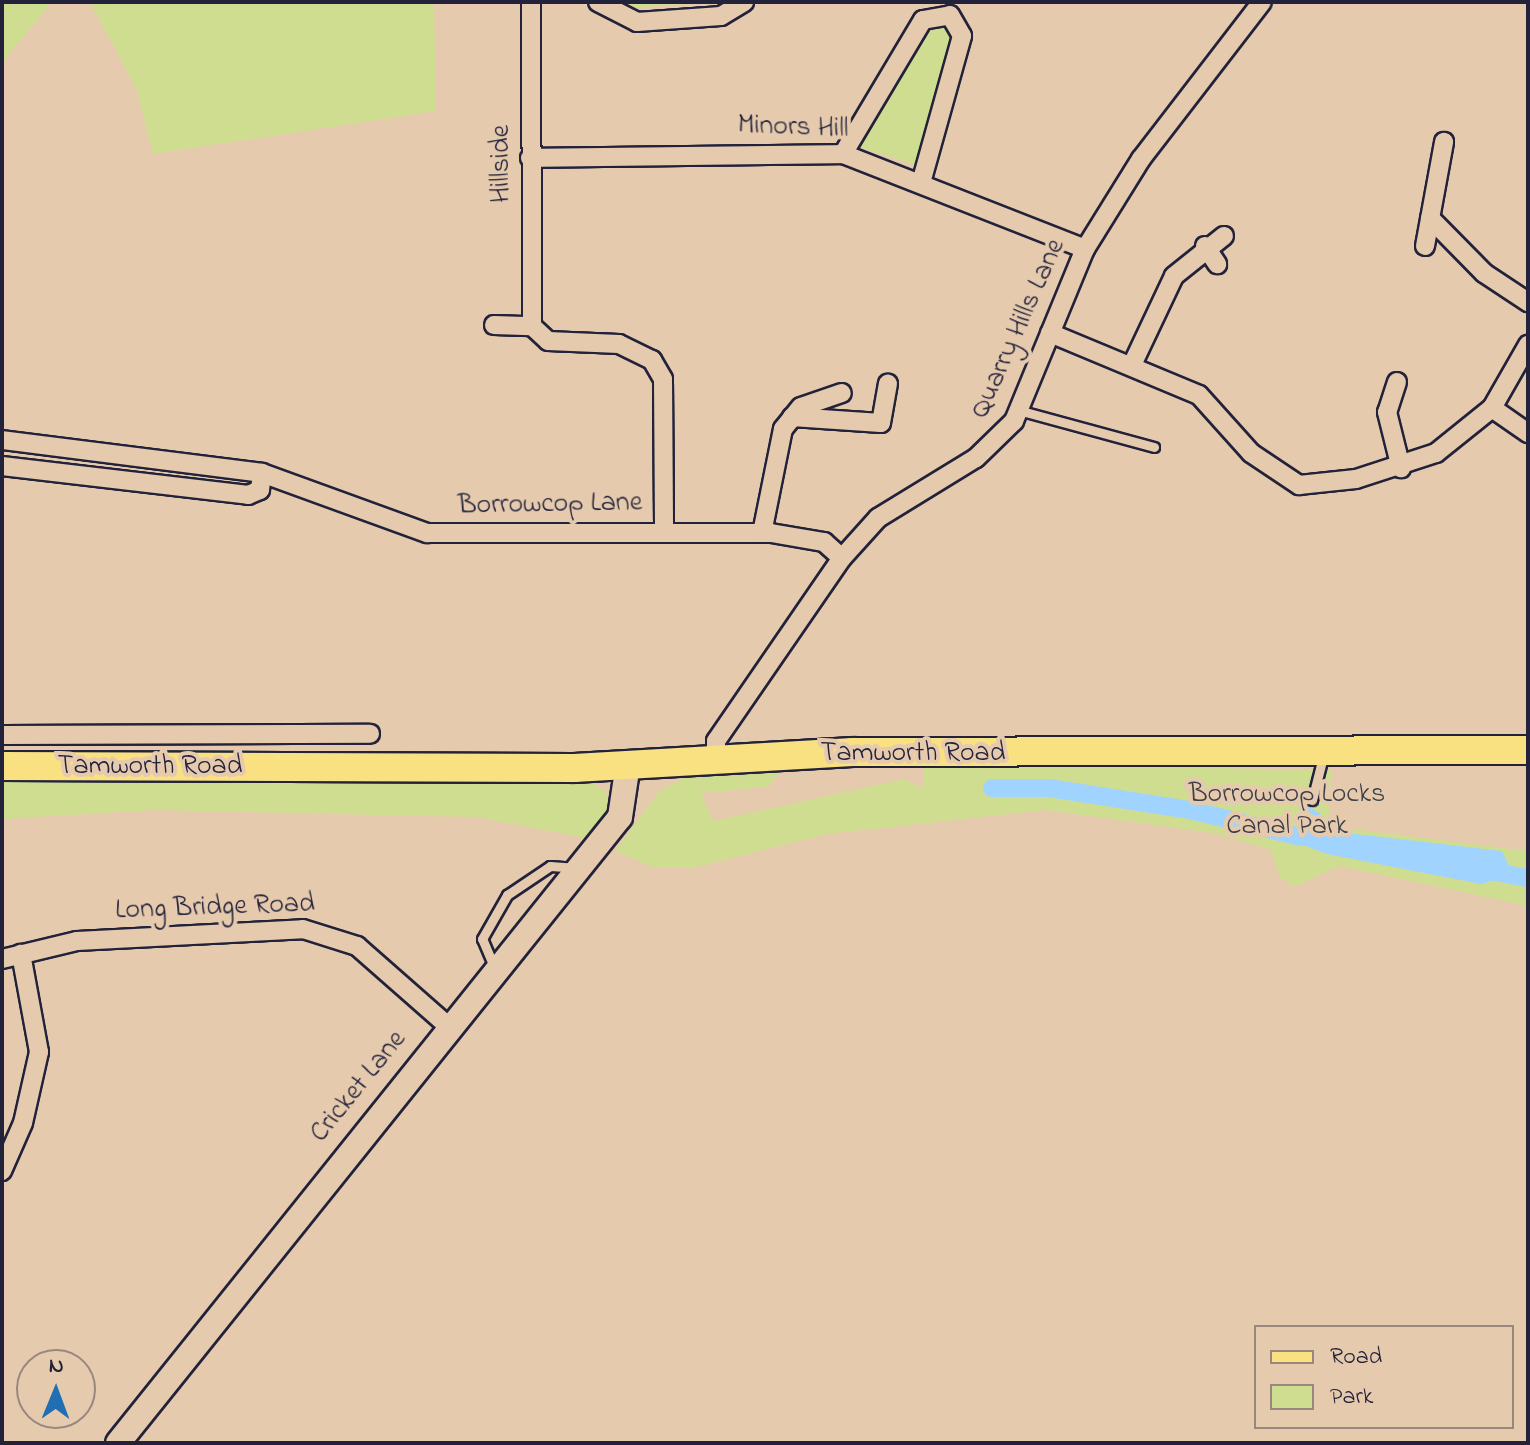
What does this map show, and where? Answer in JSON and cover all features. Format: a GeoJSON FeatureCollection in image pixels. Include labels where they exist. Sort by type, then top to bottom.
{"type":"FeatureCollection","features":[{"type":"Feature","properties":{"kind":"main road","name":"Tamworth Road"},"geometry":{"type":"LineString","coordinates":[[2,766],[628,764],[716,758],[1528,750]]}},
{"type":"Feature","properties":{"kind":"street","name":"Hillside"},"geometry":{"type":"LineString","coordinates":[[531,2],[532,326]]}},
{"type":"Feature","properties":{"kind":"street"},"geometry":{"type":"LineString","coordinates":[[598,2],[637,22],[721,16],[744,2]]}},
{"type":"Feature","properties":{"kind":"street","name":"Quarry Hills Lane"},"geometry":{"type":"LineString","coordinates":[[716,758],[716,741],[778,660],[842,558],[878,518],[997,443],[1018,410],[1085,249],[1141,159],[1262,2]]}},
{"type":"Feature","properties":{"kind":"street"},"geometry":{"type":"LineString","coordinates":[[843,154],[923,20],[950,15],[962,36],[922,179]]}},
{"type":"Feature","properties":{"kind":"street"},"geometry":{"type":"LineString","coordinates":[[1425,246],[1444,142]]}},
{"type":"Feature","properties":{"kind":"street","name":"Minors Hill"},"geometry":{"type":"LineString","coordinates":[[530,158],[843,154],[922,179],[1085,249]]}},
{"type":"Feature","properties":{"kind":"street"},"geometry":{"type":"LineString","coordinates":[[1430,218],[1484,273],[1528,302]]}},
{"type":"Feature","properties":{"kind":"street"},"geometry":{"type":"LineString","coordinates":[[1132,365],[1174,276],[1205,246],[1224,236]]}},
{"type":"Feature","properties":{"kind":"street"},"geometry":{"type":"LineString","coordinates":[[1205,246],[1217,264]]}},
{"type":"Feature","properties":{"kind":"street"},"geometry":{"type":"LineString","coordinates":[[494,325],[532,326],[548,341],[619,344],[652,360],[663,379],[664,532]]}},
{"type":"Feature","properties":{"kind":"street"},"geometry":{"type":"LineString","coordinates":[[1050,333],[1199,395],[1251,453],[1299,485],[1401,468],[1468,433],[1492,408],[1528,345]]}},
{"type":"Feature","properties":{"kind":"street"},"geometry":{"type":"LineString","coordinates":[[1397,382],[1387,412],[1401,468]]}},
{"type":"Feature","properties":{"kind":"street"},"geometry":{"type":"LineString","coordinates":[[792,417],[881,423],[888,384]]}},
{"type":"Feature","properties":{"kind":"street"},"geometry":{"type":"LineString","coordinates":[[762,533],[783,429],[792,417],[842,393]]}},
{"type":"Feature","properties":{"kind":"street"},"geometry":{"type":"LineString","coordinates":[[1492,408],[1528,433]]}},
{"type":"Feature","properties":{"kind":"street","name":"Borrowcop Lane"},"geometry":{"type":"LineString","coordinates":[[2,440],[262,473],[427,533],[762,533],[806,536],[842,558]]}},
{"type":"Feature","properties":{"kind":"street"},"geometry":{"type":"LineString","coordinates":[[2,466],[248,495],[260,490],[262,473]]}},
{"type":"Feature","properties":{"kind":"street"},"geometry":{"type":"LineString","coordinates":[[297,734],[298,767]]}},
{"type":"Feature","properties":{"kind":"street","name":"Tamworth Road"},"geometry":{"type":"LineString","coordinates":[[2,735],[370,734]]}},
{"type":"Feature","properties":{"kind":"street","name":"Cricket Lane"},"geometry":{"type":"LineString","coordinates":[[118,1443],[447,1025],[580,869],[620,817],[628,764]]}},
{"type":"Feature","properties":{"kind":"street","name":"Long Bridge Road"},"geometry":{"type":"LineString","coordinates":[[2,959],[77,941],[282,929],[333,934],[447,1025]]}},
{"type":"Feature","properties":{"kind":"street"},"geometry":{"type":"LineString","coordinates":[[2,1171],[23,1123],[39,1052],[21,954]]}},
{"type":"Feature","properties":{"kind":"lane"},"geometry":{"type":"LineString","coordinates":[[1018,410],[1154,447]]}},
{"type":"Feature","properties":{"kind":"lane"},"geometry":{"type":"LineString","coordinates":[[1312,800],[1324,753]]}},
{"type":"Feature","properties":{"kind":"lane"},"geometry":{"type":"LineString","coordinates":[[1301,786],[1314,788]]}},
{"type":"Feature","properties":{"kind":"lane"},"geometry":{"type":"LineString","coordinates":[[495,969],[482,939],[507,895],[550,866],[580,869]]}},
{"type":"Feature","properties":{"kind":"green space"},"geometry":{"type":"Polygon","coordinates":[[[2,2],[52,2],[2,63],[2,2]]]}},
{"type":"Feature","properties":{"kind":"green space"},"geometry":{"type":"Polygon","coordinates":[[[90,2],[434,2],[436,111],[153,154],[136,88],[90,2]]]}},
{"type":"Feature","properties":{"kind":"green space"},"geometry":{"type":"Polygon","coordinates":[[[610,2],[715,2],[630,8],[610,2]]]}},
{"type":"Feature","properties":{"kind":"green space"},"geometry":{"type":"Polygon","coordinates":[[[946,23],[955,34],[915,165],[856,146],[930,26],[946,23]]]}},
{"type":"Feature","properties":{"kind":"green space","name":"Borrowcop Locks Canal Park"},"geometry":{"type":"Polygon","coordinates":[[[932,763],[1332,770],[1328,826],[1528,851],[1528,906],[1339,866],[1294,887],[1280,877],[1270,849],[1214,833],[1045,810],[827,834],[693,868],[655,868],[615,851],[659,791],[694,773],[781,771],[768,787],[701,793],[713,821],[904,779],[924,789],[923,770],[932,763]]]}},
{"type":"Feature","properties":{"kind":"green space"},"geometry":{"type":"Polygon","coordinates":[[[2,774],[586,778],[605,791],[612,809],[591,839],[476,817],[153,810],[2,819],[2,774]]]}},
{"type":"Feature","properties":{"kind":"water"},"geometry":{"type":"Polygon","coordinates":[[[1278,825],[1502,851],[1513,875],[1481,884],[1327,854],[1274,834],[1278,825]]]}},
{"type":"Feature","properties":{"kind":"waterway"},"geometry":{"type":"LineString","coordinates":[[992,788],[1049,788],[1190,810],[1301,837]]}},
{"type":"Feature","properties":{"kind":"waterway"},"geometry":{"type":"LineString","coordinates":[[1198,799],[1297,801],[1318,815],[1313,838]]}},
{"type":"Feature","properties":{"kind":"waterway"},"geometry":{"type":"LineString","coordinates":[[1491,871],[1528,878]]}}]}
